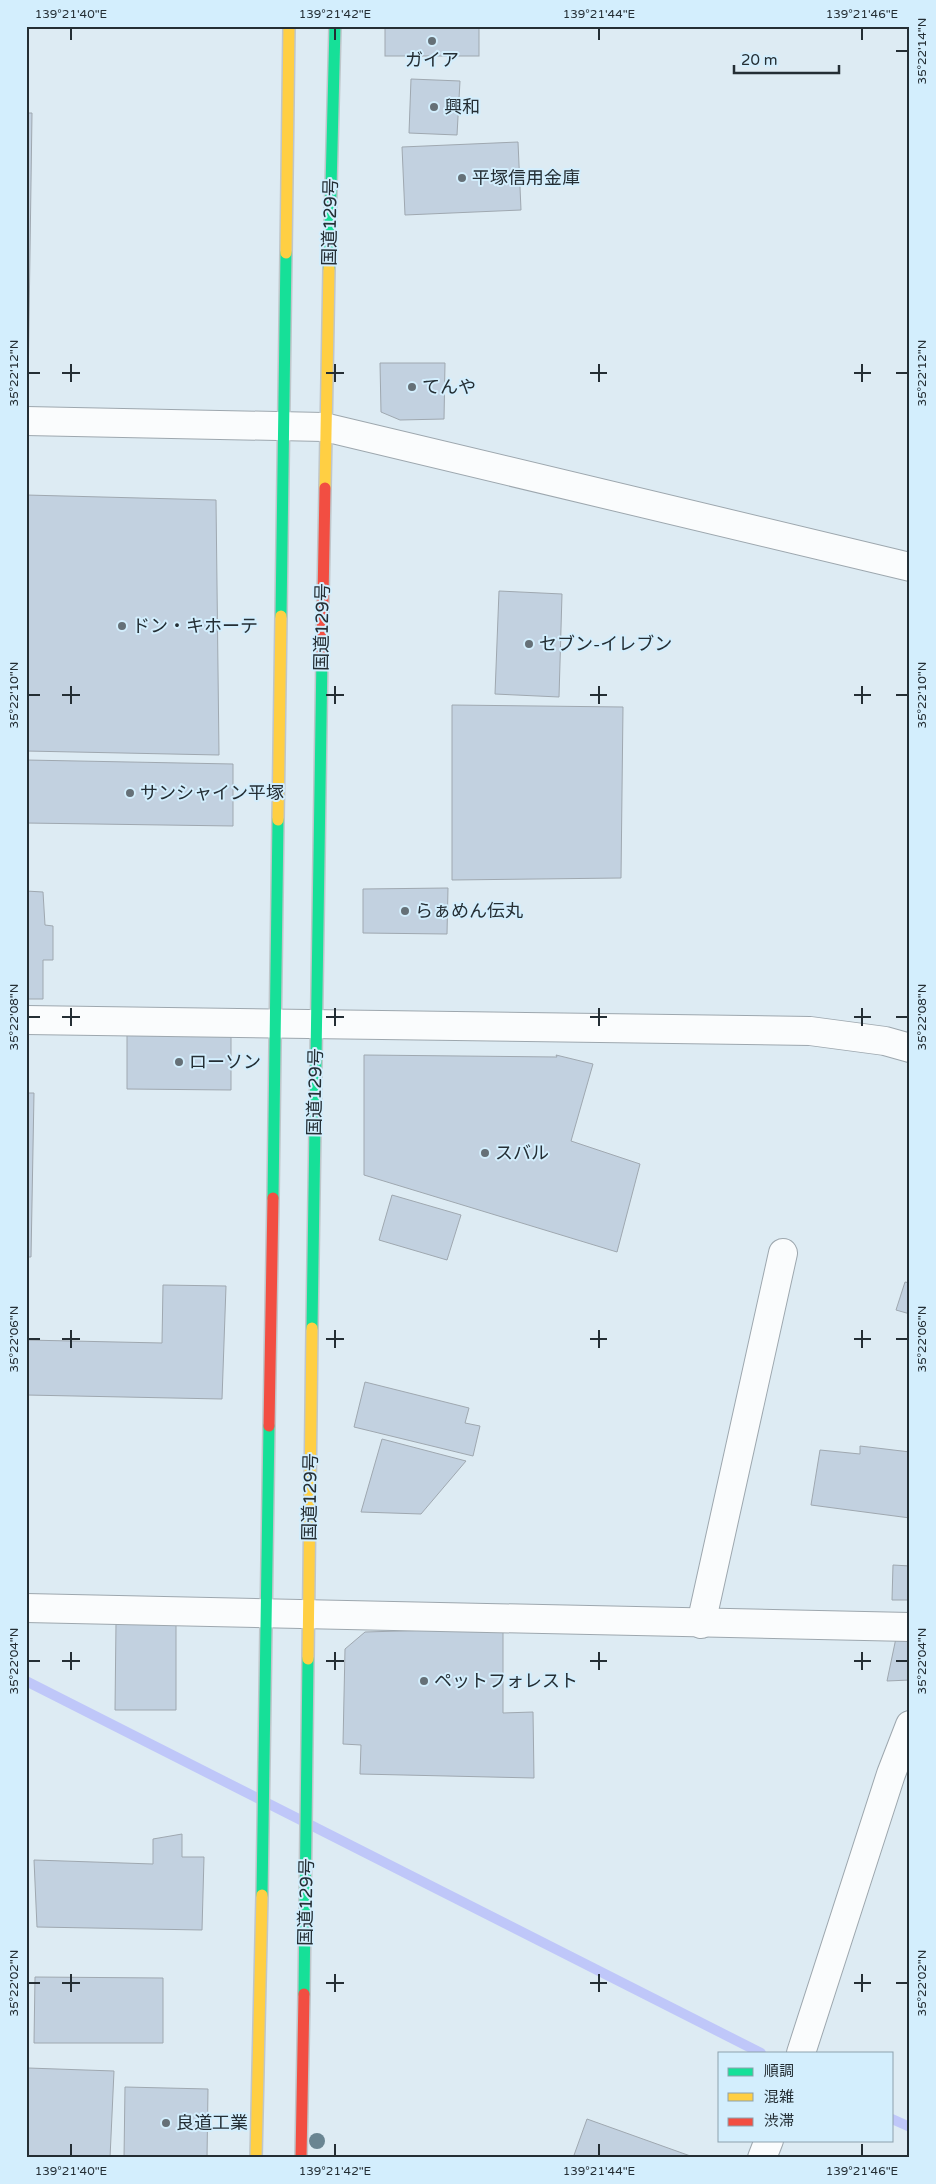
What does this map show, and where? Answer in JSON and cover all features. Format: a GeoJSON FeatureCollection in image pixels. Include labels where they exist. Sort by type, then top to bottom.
{"type":"FeatureCollection","features":[{"type":"Feature","properties":{"kind":"highway"},"geometry":{"type":"LineString","coordinates":[[256,2158],[264,1814],[289,26]]}},
{"type":"Feature","properties":{"kind":"highway","name":"国道129号"},"geometry":{"type":"LineString","coordinates":[[301,2158],[307,1839],[324,427],[335,26]]}},
{"type":"Feature","properties":{"kind":"street"},"geometry":{"type":"LineString","coordinates":[[26,421],[324,427],[910,567]]}},
{"type":"Feature","properties":{"kind":"street"},"geometry":{"type":"LineString","coordinates":[[26,1020],[810,1031],[885,1041],[910,1048]]}},
{"type":"Feature","properties":{"kind":"street"},"geometry":{"type":"LineString","coordinates":[[701,1624],[783,1253]]}},
{"type":"Feature","properties":{"kind":"street"},"geometry":{"type":"LineString","coordinates":[[26,1608],[910,1627]]}},
{"type":"Feature","properties":{"kind":"street"},"geometry":{"type":"LineString","coordinates":[[801,2052],[891,1774],[910,1725]]}},
{"type":"Feature","properties":{"kind":"street"},"geometry":{"type":"LineString","coordinates":[[762,2158],[768,2142]]}},
{"type":"Feature","properties":{"kind":"building","name":"ガイア"},"geometry":{"type":"Polygon","coordinates":[[[385,26],[479,26],[479,56],[385,56],[385,26]]]}},
{"type":"Feature","properties":{"kind":"building","name":"興和"},"geometry":{"type":"Polygon","coordinates":[[[411,79],[460,81],[457,135],[409,133],[411,79]]]}},
{"type":"Feature","properties":{"kind":"building"},"geometry":{"type":"Polygon","coordinates":[[[26,113],[32,113],[28,391],[26,391],[26,113]]]}},
{"type":"Feature","properties":{"kind":"building","name":"平塚信用金庫"},"geometry":{"type":"Polygon","coordinates":[[[518,142],[521,210],[405,215],[402,147],[518,142]]]}},
{"type":"Feature","properties":{"kind":"building","name":"てんや"},"geometry":{"type":"Polygon","coordinates":[[[380,363],[445,363],[444,419],[400,420],[381,412],[380,363]]]}},
{"type":"Feature","properties":{"kind":"building","name":"ドン・キホーテ"},"geometry":{"type":"Polygon","coordinates":[[[26,495],[216,500],[219,755],[26,751],[26,495]]]}},
{"type":"Feature","properties":{"kind":"building","name":"セブン-イレブン"},"geometry":{"type":"Polygon","coordinates":[[[499,591],[562,594],[559,697],[495,694],[499,591]]]}},
{"type":"Feature","properties":{"kind":"building"},"geometry":{"type":"Polygon","coordinates":[[[452,705],[623,707],[621,878],[452,880],[452,705]]]}},
{"type":"Feature","properties":{"kind":"building","name":"サンシャイン平塚"},"geometry":{"type":"Polygon","coordinates":[[[26,760],[233,764],[233,826],[26,823],[26,760]]]}},
{"type":"Feature","properties":{"kind":"building","name":"らぁめん伝丸"},"geometry":{"type":"Polygon","coordinates":[[[448,888],[447,934],[363,933],[363,889],[448,888]]]}},
{"type":"Feature","properties":{"kind":"building"},"geometry":{"type":"Polygon","coordinates":[[[26,891],[43,892],[45,925],[53,926],[53,960],[43,960],[43,999],[26,999],[26,891]]]}},
{"type":"Feature","properties":{"kind":"building","name":"ローソン"},"geometry":{"type":"Polygon","coordinates":[[[127,1033],[231,1034],[231,1090],[127,1089],[127,1033]]]}},
{"type":"Feature","properties":{"kind":"building","name":"スバル"},"geometry":{"type":"Polygon","coordinates":[[[364,1055],[557,1057],[556,1055],[593,1064],[571,1141],[640,1164],[617,1252],[364,1175],[364,1055]]]}},
{"type":"Feature","properties":{"kind":"building"},"geometry":{"type":"Polygon","coordinates":[[[26,1093],[34,1093],[31,1257],[26,1257],[26,1093]]]}},
{"type":"Feature","properties":{"kind":"building"},"geometry":{"type":"Polygon","coordinates":[[[392,1195],[461,1215],[447,1260],[379,1240],[392,1195]]]}},
{"type":"Feature","properties":{"kind":"building"},"geometry":{"type":"Polygon","coordinates":[[[905,1282],[910,1283],[910,1314],[896,1310],[905,1282]]]}},
{"type":"Feature","properties":{"kind":"building"},"geometry":{"type":"Polygon","coordinates":[[[163,1285],[226,1286],[222,1399],[26,1395],[26,1340],[162,1343],[163,1285]]]}},
{"type":"Feature","properties":{"kind":"building"},"geometry":{"type":"Polygon","coordinates":[[[365,1382],[469,1408],[465,1423],[480,1426],[473,1456],[354,1427],[365,1382]]]}},
{"type":"Feature","properties":{"kind":"building"},"geometry":{"type":"Polygon","coordinates":[[[382,1439],[466,1461],[421,1514],[361,1512],[382,1439]]]}},
{"type":"Feature","properties":{"kind":"building"},"geometry":{"type":"Polygon","coordinates":[[[860,1446],[910,1452],[910,1518],[811,1505],[820,1450],[860,1454],[860,1446]]]}},
{"type":"Feature","properties":{"kind":"building"},"geometry":{"type":"Polygon","coordinates":[[[893,1565],[910,1566],[910,1600],[892,1600],[893,1565]]]}},
{"type":"Feature","properties":{"kind":"building"},"geometry":{"type":"Polygon","coordinates":[[[116,1623],[176,1623],[176,1710],[115,1710],[116,1623]]]}},
{"type":"Feature","properties":{"kind":"building","name":"ペットフォレスト"},"geometry":{"type":"Polygon","coordinates":[[[503,1628],[503,1713],[533,1712],[534,1778],[360,1774],[361,1745],[343,1744],[345,1649],[365,1632],[503,1628]]]}},
{"type":"Feature","properties":{"kind":"building"},"geometry":{"type":"Polygon","coordinates":[[[896,1638],[910,1639],[910,1680],[887,1681],[896,1638]]]}},
{"type":"Feature","properties":{"kind":"building"},"geometry":{"type":"Polygon","coordinates":[[[182,1834],[182,1857],[204,1857],[202,1930],[37,1927],[34,1860],[153,1864],[153,1839],[182,1834]]]}},
{"type":"Feature","properties":{"kind":"building"},"geometry":{"type":"Polygon","coordinates":[[[35,1977],[163,1978],[163,2043],[34,2043],[35,1977]]]}},
{"type":"Feature","properties":{"kind":"building"},"geometry":{"type":"Polygon","coordinates":[[[28,2068],[114,2071],[110,2158],[26,2158],[28,2068]]]}},
{"type":"Feature","properties":{"kind":"building","name":"良道工業"},"geometry":{"type":"Polygon","coordinates":[[[125,2087],[208,2089],[207,2158],[124,2158],[125,2087]]]}},
{"type":"Feature","properties":{"kind":"building"},"geometry":{"type":"Polygon","coordinates":[[[587,2119],[696,2158],[573,2158],[587,2119]]]}},
{"type":"Feature","properties":{"kind":"waterway"},"geometry":{"type":"LineString","coordinates":[[26,1681],[759,2052]]}},
{"type":"Feature","properties":{"kind":"waterway"},"geometry":{"type":"LineString","coordinates":[[894,2120],[910,2127]]}},
{"type":"Feature","properties":{"kind":"traffic: fast"},"geometry":{"type":"LineString","coordinates":[[329,268],[335,26]]}},
{"type":"Feature","properties":{"kind":"traffic: fast"},"geometry":{"type":"LineString","coordinates":[[281,616],[286,253]]}},
{"type":"Feature","properties":{"kind":"traffic: fast"},"geometry":{"type":"LineString","coordinates":[[312,1328],[322,654]]}},
{"type":"Feature","properties":{"kind":"traffic: fast"},"geometry":{"type":"LineString","coordinates":[[273,1198],[278,820]]}},
{"type":"Feature","properties":{"kind":"traffic: fast"},"geometry":{"type":"LineString","coordinates":[[262,1895],[269,1426]]}},
{"type":"Feature","properties":{"kind":"traffic: fast"},"geometry":{"type":"LineString","coordinates":[[304,1994],[308,1659]]}},
{"type":"Feature","properties":{"kind":"traffic: slow"},"geometry":{"type":"LineString","coordinates":[[286,253],[289,26]]}},
{"type":"Feature","properties":{"kind":"traffic: slow"},"geometry":{"type":"LineString","coordinates":[[325,488],[329,268]]}},
{"type":"Feature","properties":{"kind":"traffic: slow"},"geometry":{"type":"LineString","coordinates":[[278,820],[281,616]]}},
{"type":"Feature","properties":{"kind":"traffic: slow"},"geometry":{"type":"LineString","coordinates":[[308,1659],[312,1328]]}},
{"type":"Feature","properties":{"kind":"traffic: slow"},"geometry":{"type":"LineString","coordinates":[[256,2158],[262,1895]]}},
{"type":"Feature","properties":{"kind":"traffic: jam"},"geometry":{"type":"LineString","coordinates":[[322,654],[325,488]]}},
{"type":"Feature","properties":{"kind":"traffic: jam"},"geometry":{"type":"LineString","coordinates":[[269,1426],[273,1198]]}},
{"type":"Feature","properties":{"kind":"traffic: jam"},"geometry":{"type":"LineString","coordinates":[[301,2158],[304,1994]]}},
{"type":"Feature","properties":{"kind":"place","name":"ガイア"},"geometry":{"type":"Point","coordinates":[432,41]}},
{"type":"Feature","properties":{"kind":"place","name":"興和"},"geometry":{"type":"Point","coordinates":[434,107]}},
{"type":"Feature","properties":{"kind":"place","name":"平塚信用金庫"},"geometry":{"type":"Point","coordinates":[462,178]}},
{"type":"Feature","properties":{"kind":"place","name":"てんや"},"geometry":{"type":"Point","coordinates":[412,387]}},
{"type":"Feature","properties":{"kind":"place","name":"ドン・キホーテ"},"geometry":{"type":"Point","coordinates":[122,626]}},
{"type":"Feature","properties":{"kind":"place","name":"セブン-イレブン"},"geometry":{"type":"Point","coordinates":[529,644]}},
{"type":"Feature","properties":{"kind":"place","name":"サンシャイン平塚"},"geometry":{"type":"Point","coordinates":[130,793]}},
{"type":"Feature","properties":{"kind":"place","name":"らぁめん伝丸"},"geometry":{"type":"Point","coordinates":[405,911]}},
{"type":"Feature","properties":{"kind":"place","name":"ローソン"},"geometry":{"type":"Point","coordinates":[179,1062]}},
{"type":"Feature","properties":{"kind":"place","name":"スバル"},"geometry":{"type":"Point","coordinates":[485,1153]}},
{"type":"Feature","properties":{"kind":"place","name":"ペットフォレスト"},"geometry":{"type":"Point","coordinates":[424,1681]}},
{"type":"Feature","properties":{"kind":"place","name":"良道工業"},"geometry":{"type":"Point","coordinates":[166,2123]}}]}
